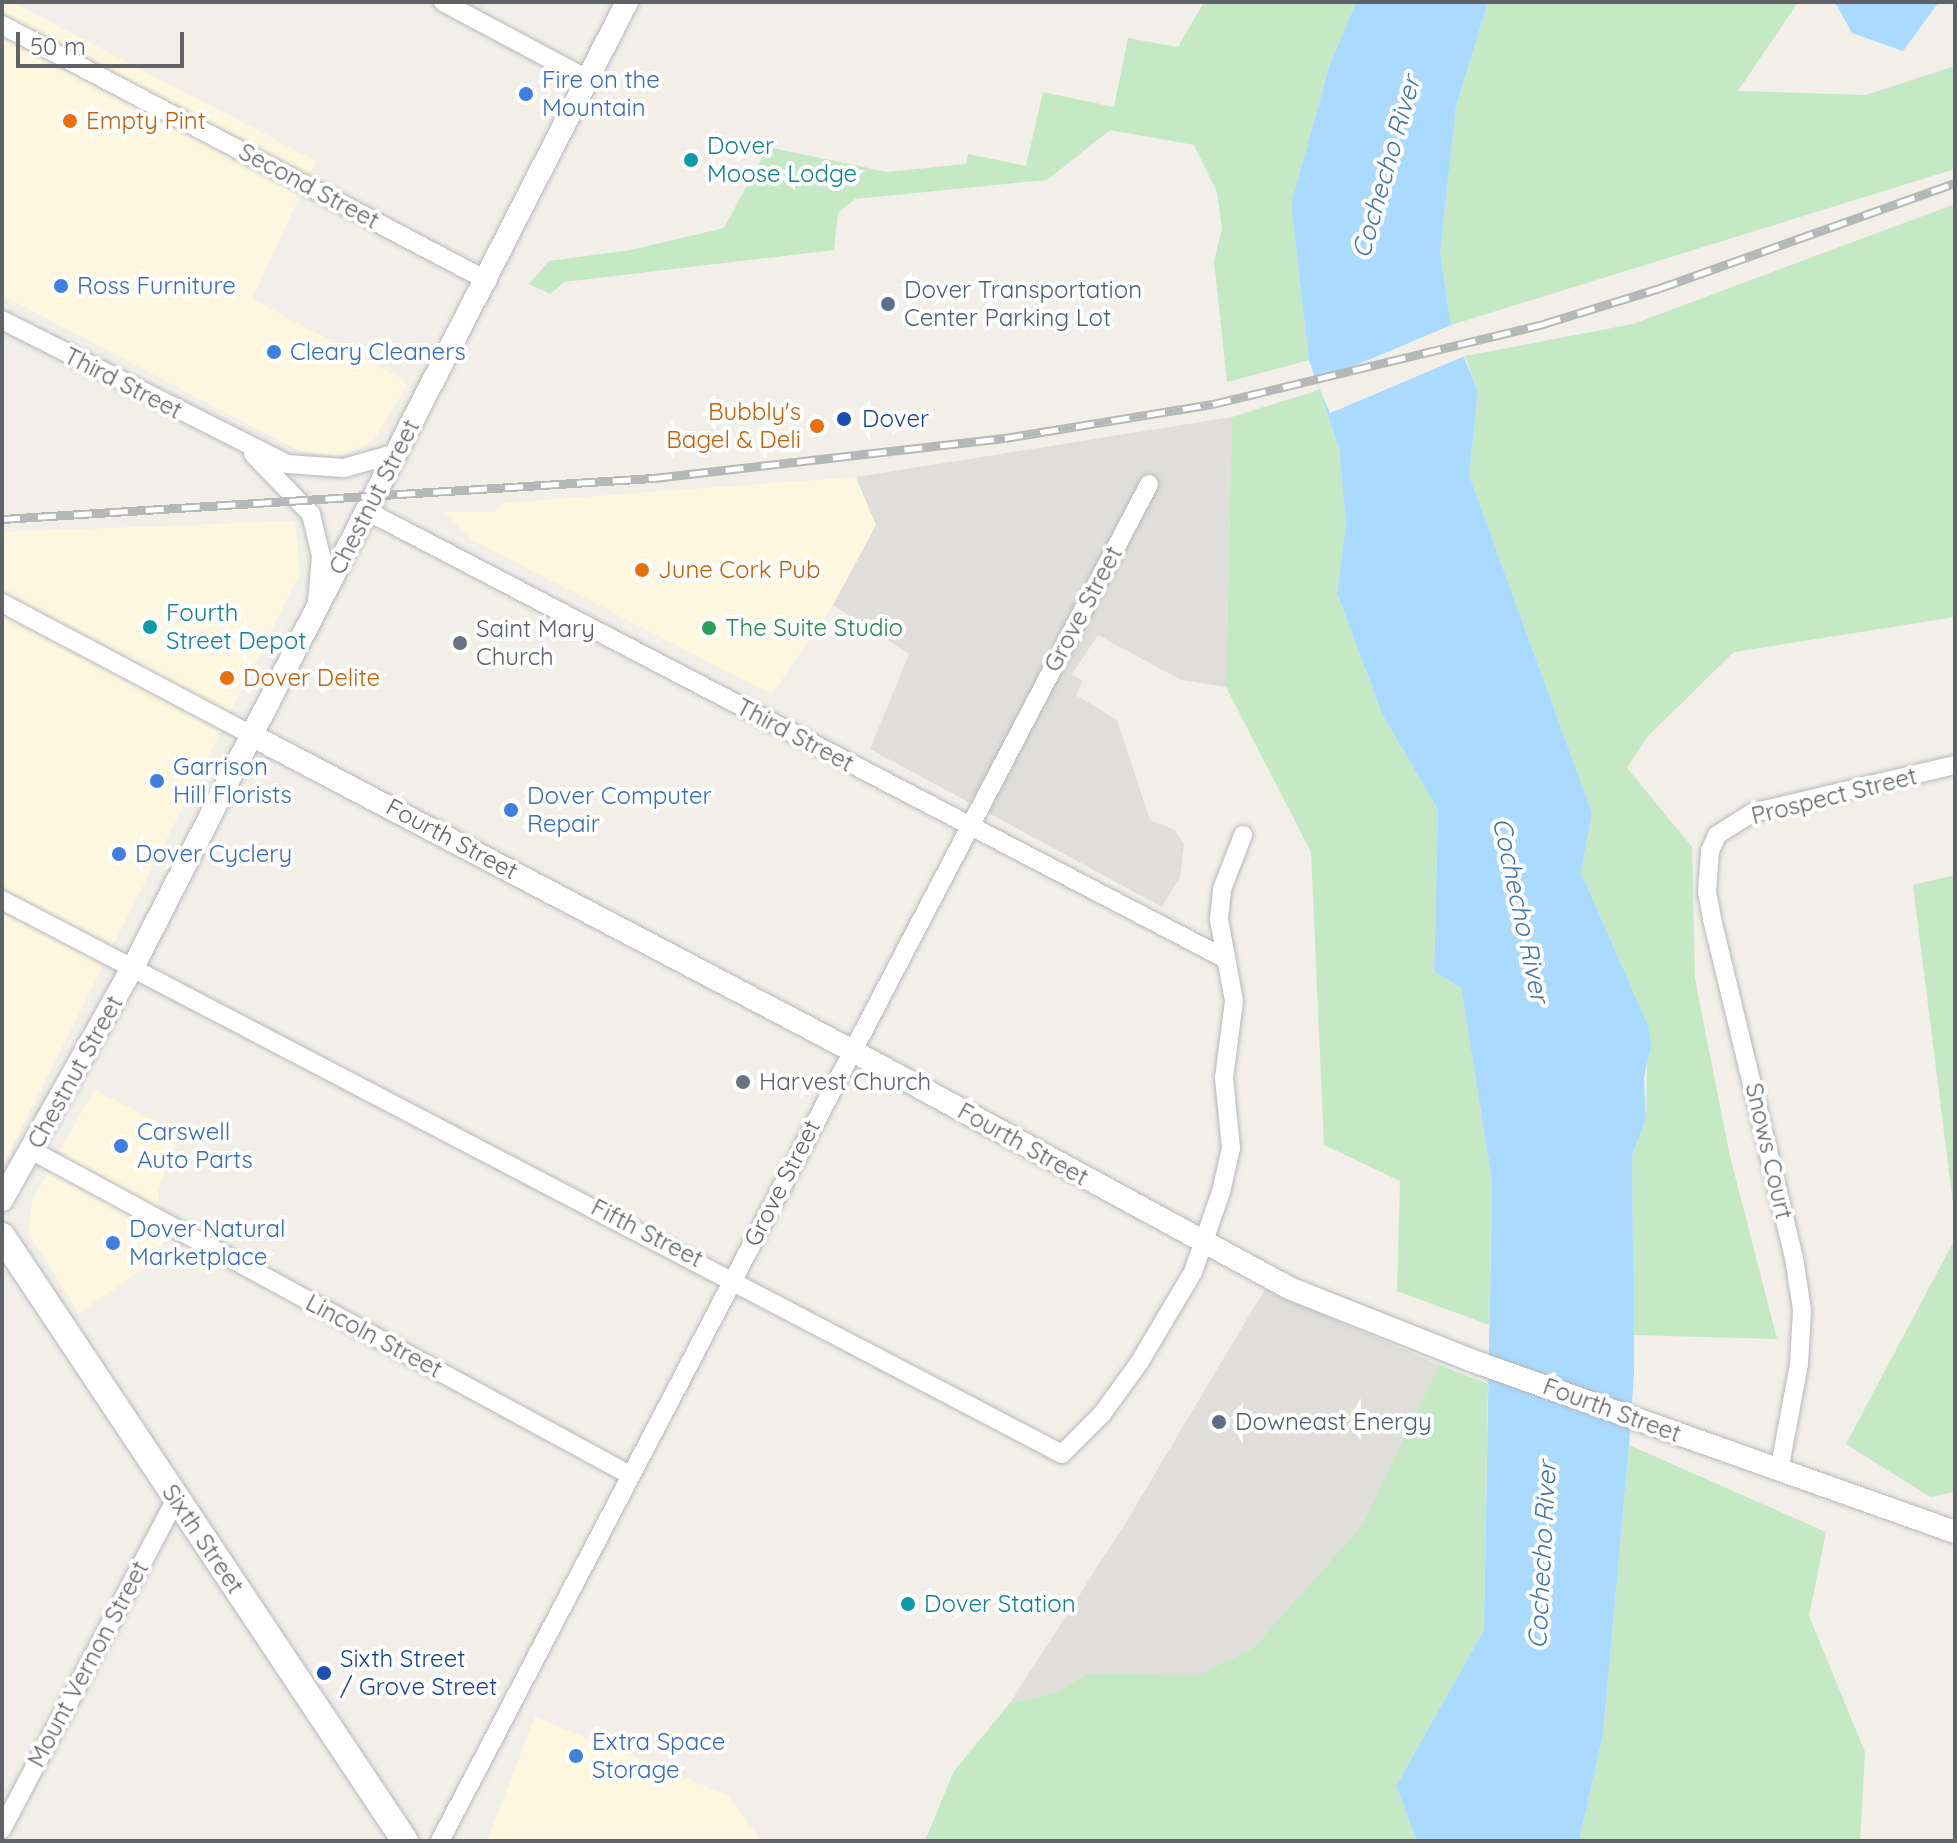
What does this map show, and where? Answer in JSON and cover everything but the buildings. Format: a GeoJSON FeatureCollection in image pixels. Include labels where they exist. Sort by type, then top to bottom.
{"type":"FeatureCollection","features":[{"type":"Feature","properties":{"kind":"main road","name":"Sixth Street"},"geometry":{"type":"LineString","coordinates":[[2,1236],[405,1841]]}},
{"type":"Feature","properties":{"kind":"street"},"geometry":{"type":"LineString","coordinates":[[443,2],[591,81]]}},
{"type":"Feature","properties":{"kind":"street","name":"Chestnut Street"},"geometry":{"type":"LineString","coordinates":[[2,1200],[33,1151],[133,967],[591,81],[627,2]]}},
{"type":"Feature","properties":{"kind":"street","name":"Second Street"},"geometry":{"type":"LineString","coordinates":[[2,25],[488,281]]}},
{"type":"Feature","properties":{"kind":"street","name":"Third Street"},"geometry":{"type":"LineString","coordinates":[[2,320],[245,447],[318,469],[397,453]]}},
{"type":"Feature","properties":{"kind":"street","name":"Third Street"},"geometry":{"type":"LineString","coordinates":[[245,447],[311,514],[321,556],[317,609]]}},
{"type":"Feature","properties":{"kind":"street","name":"Grove Street"},"geometry":{"type":"LineString","coordinates":[[440,1841],[1149,484]]}},
{"type":"Feature","properties":{"kind":"street","name":"Third Street"},"geometry":{"type":"LineString","coordinates":[[367,511],[1224,958]]}},
{"type":"Feature","properties":{"kind":"street","name":"Fourth Street"},"geometry":{"type":"LineString","coordinates":[[2,603],[143,680],[851,1050],[1205,1243],[1326,1305],[1473,1361],[1955,1532]]}},
{"type":"Feature","properties":{"kind":"street","name":"Prospect Street"},"geometry":{"type":"LineString","coordinates":[[1717,835],[1752,813],[1955,765]]}},
{"type":"Feature","properties":{"kind":"street"},"geometry":{"type":"LineString","coordinates":[[1205,1243],[1231,1148],[1224,1078],[1234,1001],[1233,976],[1224,958],[1222,889],[1243,835]]}},
{"type":"Feature","properties":{"kind":"street","name":"Snows Court"},"geometry":{"type":"LineString","coordinates":[[1717,835],[1710,851],[1707,892],[1794,1258],[1802,1310],[1799,1364],[1779,1471]]}},
{"type":"Feature","properties":{"kind":"street","name":"Fifth Street"},"geometry":{"type":"LineString","coordinates":[[2,900],[733,1278],[1062,1454],[1102,1414],[1139,1363],[1205,1243]]}},
{"type":"Feature","properties":{"kind":"street","name":"Lincoln Street"},"geometry":{"type":"LineString","coordinates":[[33,1151],[630,1475]]}},
{"type":"Feature","properties":{"kind":"street","name":"Mount Vernon Street"},"geometry":{"type":"LineString","coordinates":[[2,1829],[176,1499]]}},
{"type":"Feature","properties":{"kind":"shaded area"},"geometry":{"type":"Polygon","coordinates":[[[2,2],[12,2],[316,161],[252,299],[402,379],[407,385],[373,441],[339,456],[299,451],[2,295],[2,2]]]}},
{"type":"Feature","properties":{"kind":"shaded area"},"geometry":{"type":"Polygon","coordinates":[[[1232,417],[1226,687],[1181,680],[1098,635],[1072,674],[1083,681],[1076,695],[1117,720],[1150,820],[1175,830],[1184,844],[1180,877],[1162,907],[870,749],[909,654],[833,605],[876,525],[856,477],[1232,417]]]}},
{"type":"Feature","properties":{"kind":"shaded area"},"geometry":{"type":"Polygon","coordinates":[[[856,477],[876,525],[833,605],[772,694],[472,540],[445,512],[495,512],[502,503],[856,477]]]}},
{"type":"Feature","properties":{"kind":"shaded area"},"geometry":{"type":"Polygon","coordinates":[[[295,521],[300,573],[2,1167],[2,532],[295,521]]]}},
{"type":"Feature","properties":{"kind":"shaded area"},"geometry":{"type":"Polygon","coordinates":[[[94,1090],[180,1133],[158,1189],[164,1255],[79,1313],[28,1233],[32,1201],[94,1090]]]}},
{"type":"Feature","properties":{"kind":"shaded area"},"geometry":{"type":"Polygon","coordinates":[[[1265,1289],[1439,1365],[1362,1525],[1253,1648],[1198,1675],[1088,1673],[1058,1692],[1010,1703],[1125,1524],[1265,1289]]]}},
{"type":"Feature","properties":{"kind":"shaded area","name":"Extra Space Storage"},"geometry":{"type":"Polygon","coordinates":[[[535,1717],[727,1795],[762,1841],[487,1841],[535,1717]]]}},
{"type":"Feature","properties":{"kind":"green space"},"geometry":{"type":"Polygon","coordinates":[[[1204,2],[1356,2],[1329,67],[1291,204],[1309,360],[1227,382],[1214,261],[1222,229],[1217,192],[1194,145],[1110,130],[1047,180],[855,199],[838,213],[834,250],[564,282],[550,294],[529,284],[549,261],[631,250],[724,228],[768,147],[887,172],[966,164],[968,154],[1026,166],[1043,92],[1114,107],[1128,38],[1178,47],[1204,2]]]}},
{"type":"Feature","properties":{"kind":"green space"},"geometry":{"type":"Polygon","coordinates":[[[1488,2],[1798,2],[1738,91],[1866,95],[1955,66],[1955,169],[1451,325],[1440,252],[1456,107],[1488,2]]]}},
{"type":"Feature","properties":{"kind":"green space"},"geometry":{"type":"Polygon","coordinates":[[[1955,204],[1955,617],[1734,652],[1647,737],[1627,768],[1692,847],[1695,979],[1729,1152],[1777,1339],[1633,1335],[1632,1156],[1646,1118],[1648,1025],[1581,873],[1592,813],[1469,475],[1478,391],[1465,356],[1633,324],[1955,204]]]}},
{"type":"Feature","properties":{"kind":"green space"},"geometry":{"type":"Polygon","coordinates":[[[1319,390],[1339,448],[1346,523],[1337,593],[1382,714],[1438,810],[1434,971],[1461,988],[1492,1181],[1489,1325],[1397,1291],[1400,1181],[1324,1145],[1311,852],[1226,687],[1232,417],[1319,390]]]}},
{"type":"Feature","properties":{"kind":"green space"},"geometry":{"type":"Polygon","coordinates":[[[1955,875],[1955,1220],[1913,885],[1955,875]]]}},
{"type":"Feature","properties":{"kind":"green space"},"geometry":{"type":"Polygon","coordinates":[[[1955,1239],[1955,1492],[1930,1497],[1846,1444],[1955,1239]]]}},
{"type":"Feature","properties":{"kind":"green space"},"geometry":{"type":"Polygon","coordinates":[[[1439,1365],[1488,1384],[1484,1630],[1396,1786],[1417,1841],[925,1841],[954,1771],[1010,1703],[1058,1692],[1088,1673],[1198,1675],[1253,1648],[1362,1525],[1439,1365]]]}},
{"type":"Feature","properties":{"kind":"green space"},"geometry":{"type":"Polygon","coordinates":[[[1629,1445],[1826,1532],[1809,1616],[1865,1752],[1860,1841],[1579,1841],[1603,1734],[1629,1445]]]}},
{"type":"Feature","properties":{"kind":"water","name":"Cochecho River"},"geometry":{"type":"Polygon","coordinates":[[[1356,2],[1488,2],[1456,107],[1440,252],[1451,325],[1478,391],[1469,475],[1592,813],[1581,873],[1648,1025],[1651,1046],[1644,1078],[1646,1118],[1632,1156],[1634,1373],[1603,1734],[1579,1841],[1417,1841],[1396,1786],[1484,1630],[1492,1181],[1461,988],[1434,971],[1438,810],[1382,714],[1337,593],[1346,523],[1339,448],[1309,360],[1291,204],[1329,67],[1356,2]]]}},
{"type":"Feature","properties":{"kind":"water"},"geometry":{"type":"Polygon","coordinates":[[[1835,2],[1939,2],[1903,51],[1852,33],[1835,2]]]}},
{"type":"Feature","properties":{"kind":"pier"},"geometry":{"type":"Polygon","coordinates":[[[1451,325],[1464,356],[1330,413],[1317,382],[1451,325]]]}},
{"type":"Feature","properties":{"kind":"railway"},"geometry":{"type":"LineString","coordinates":[[2,519],[654,478],[1005,438],[1213,404],[1543,324],[1660,288],[1955,183]]}},
{"type":"Feature","properties":{"kind":"place","name":"Fire on the Mountain"},"geometry":{"type":"Point","coordinates":[526,94]}},
{"type":"Feature","properties":{"kind":"place","name":"Empty Pint"},"geometry":{"type":"Point","coordinates":[70,121]}},
{"type":"Feature","properties":{"kind":"place","name":"Dover Moose Lodge"},"geometry":{"type":"Point","coordinates":[691,160]}},
{"type":"Feature","properties":{"kind":"place","name":"Ross Furniture"},"geometry":{"type":"Point","coordinates":[61,286]}},
{"type":"Feature","properties":{"kind":"place","name":"Dover Transportation Center Parking Lot"},"geometry":{"type":"Point","coordinates":[888,304]}},
{"type":"Feature","properties":{"kind":"place","name":"Cleary Cleaners"},"geometry":{"type":"Point","coordinates":[274,352]}},
{"type":"Feature","properties":{"kind":"place","name":"Dover"},"geometry":{"type":"Point","coordinates":[844,419]}},
{"type":"Feature","properties":{"kind":"place","name":"Bubbly's Bagel & Deli"},"geometry":{"type":"Point","coordinates":[817,426]}},
{"type":"Feature","properties":{"kind":"place","name":"June Cork Pub"},"geometry":{"type":"Point","coordinates":[642,570]}},
{"type":"Feature","properties":{"kind":"place","name":"Fourth Street Depot"},"geometry":{"type":"Point","coordinates":[150,627]}},
{"type":"Feature","properties":{"kind":"place","name":"The Suite Studio"},"geometry":{"type":"Point","coordinates":[709,628]}},
{"type":"Feature","properties":{"kind":"place","name":"Saint Mary Church"},"geometry":{"type":"Point","coordinates":[460,643]}},
{"type":"Feature","properties":{"kind":"place","name":"Dover Delite"},"geometry":{"type":"Point","coordinates":[227,678]}},
{"type":"Feature","properties":{"kind":"place","name":"Garrison Hill Florists"},"geometry":{"type":"Point","coordinates":[157,781]}},
{"type":"Feature","properties":{"kind":"place","name":"Dover Computer Repair"},"geometry":{"type":"Point","coordinates":[511,810]}},
{"type":"Feature","properties":{"kind":"place","name":"Dover Cyclery"},"geometry":{"type":"Point","coordinates":[119,854]}},
{"type":"Feature","properties":{"kind":"place","name":"Harvest Church"},"geometry":{"type":"Point","coordinates":[743,1082]}},
{"type":"Feature","properties":{"kind":"place","name":"Carswell Auto Parts"},"geometry":{"type":"Point","coordinates":[121,1146]}},
{"type":"Feature","properties":{"kind":"place","name":"Dover Natural Marketplace"},"geometry":{"type":"Point","coordinates":[113,1243]}},
{"type":"Feature","properties":{"kind":"place","name":"Downeast Energy"},"geometry":{"type":"Point","coordinates":[1219,1422]}},
{"type":"Feature","properties":{"kind":"place","name":"Dover Station"},"geometry":{"type":"Point","coordinates":[908,1604]}},
{"type":"Feature","properties":{"kind":"place","name":"Sixth Street / Grove Street"},"geometry":{"type":"Point","coordinates":[324,1673]}},
{"type":"Feature","properties":{"kind":"place","name":"Extra Space Storage"},"geometry":{"type":"Point","coordinates":[576,1756]}}]}
